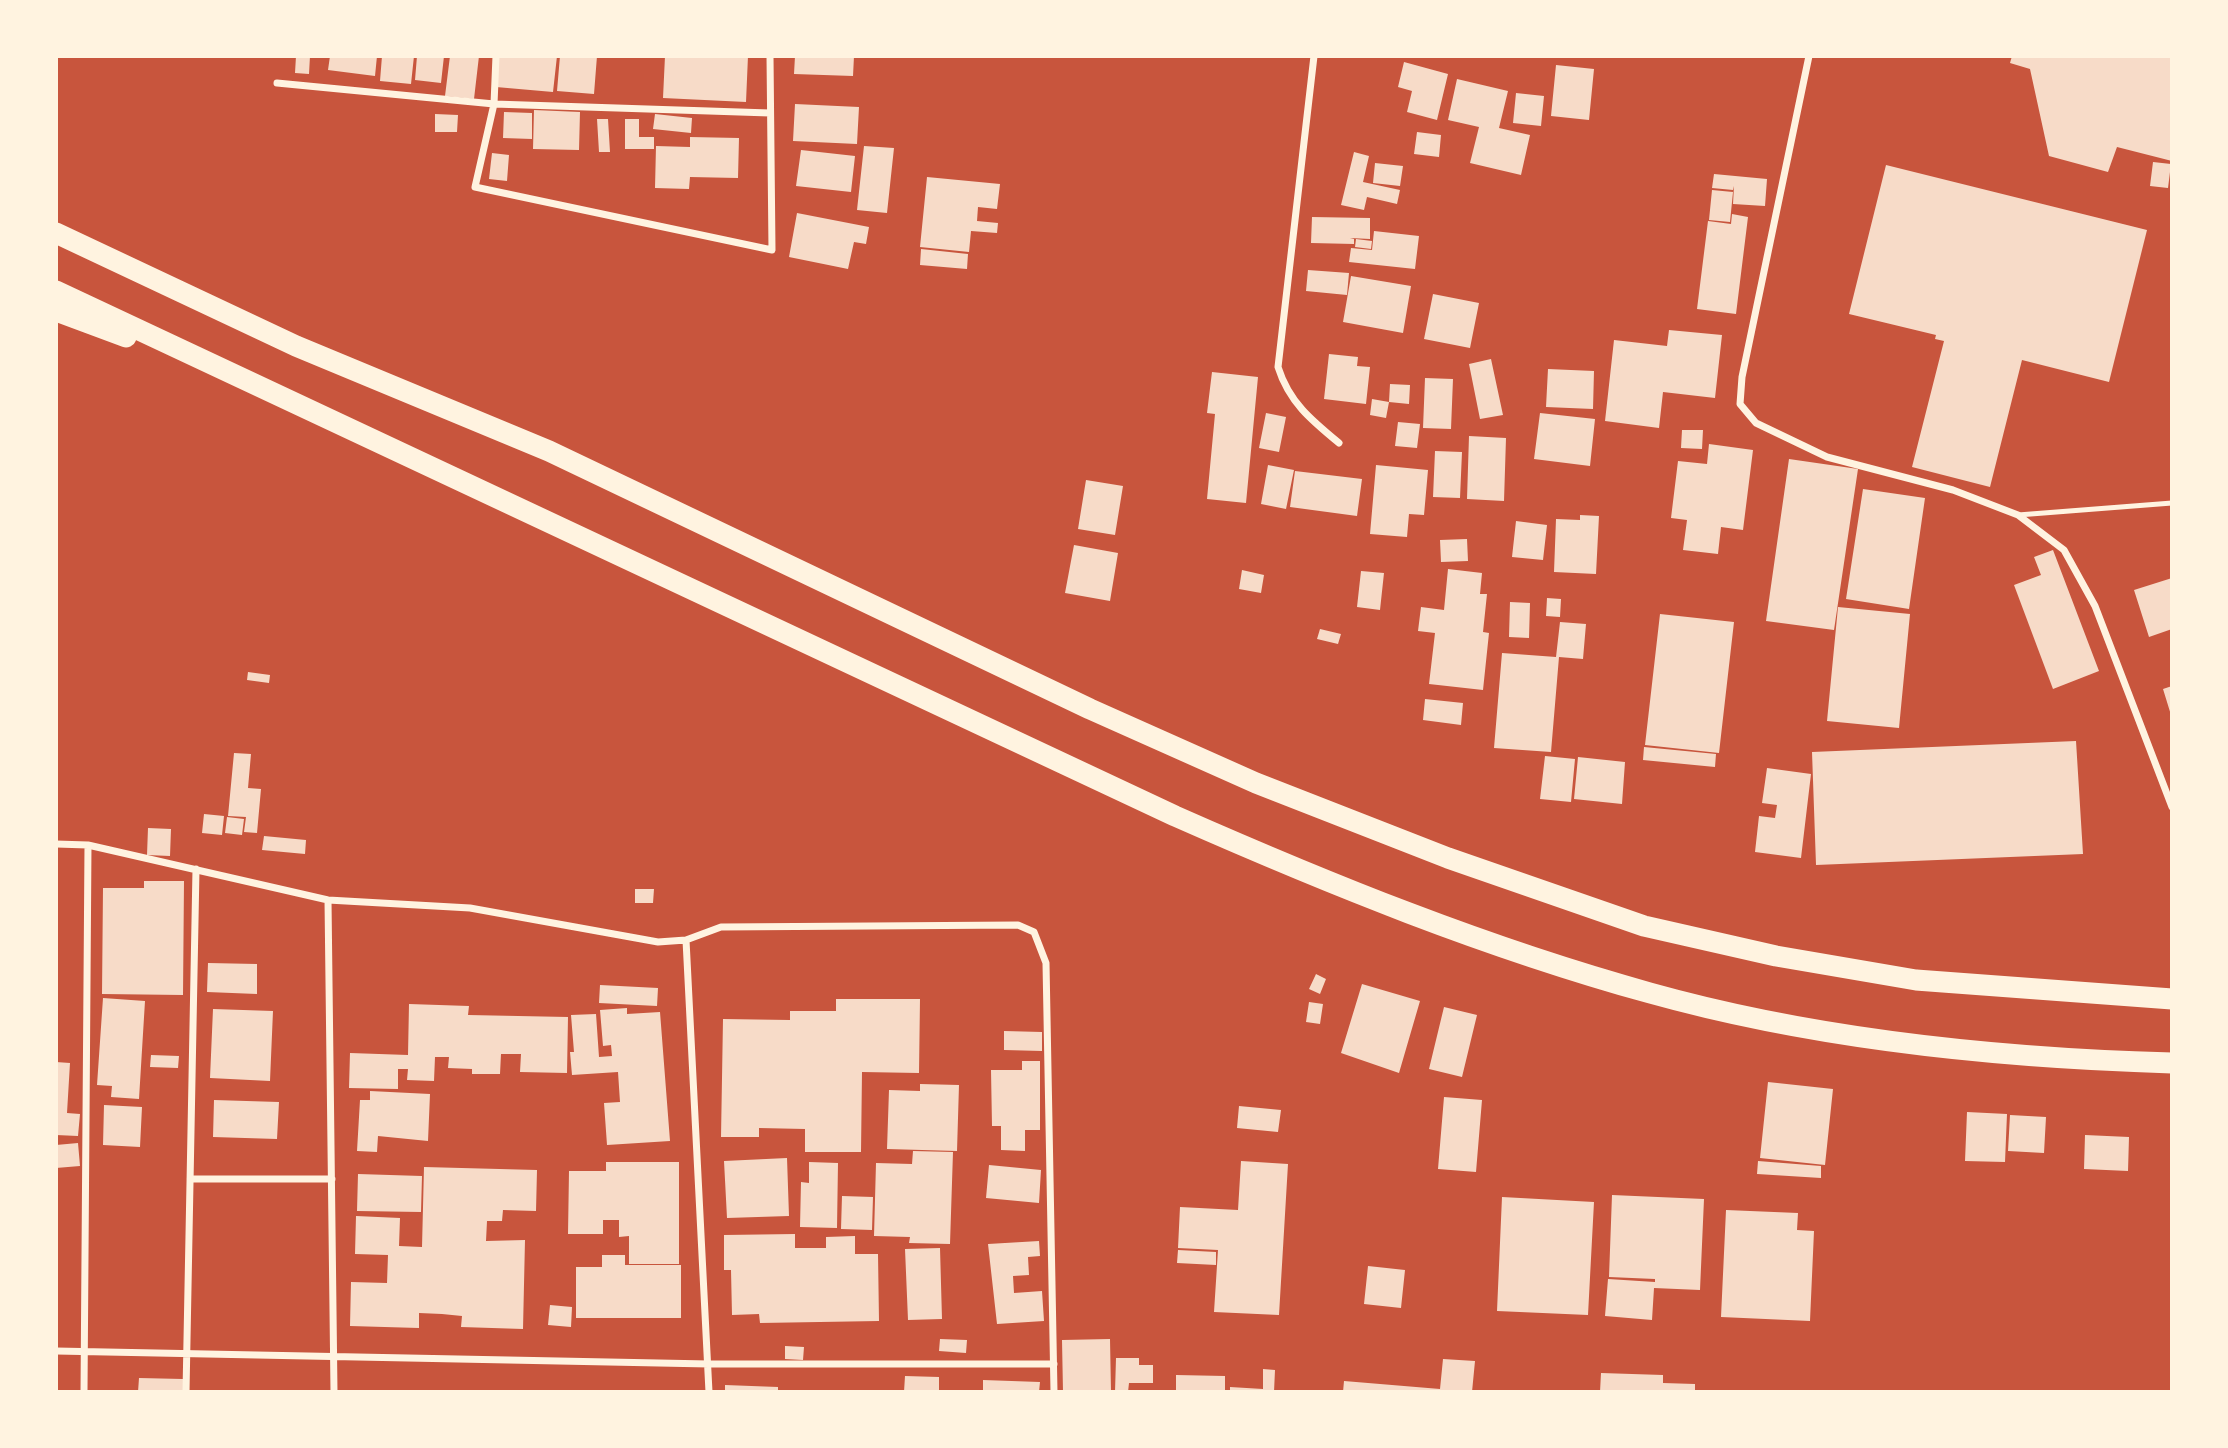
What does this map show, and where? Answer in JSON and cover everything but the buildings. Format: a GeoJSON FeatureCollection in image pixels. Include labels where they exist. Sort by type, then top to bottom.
{"type":"FeatureCollection","features":[{"type":"Feature","properties":{"kind":"highway"},"geometry":{"type":"LineString","coordinates":[[56,233],[296,346],[549,452],[1115,721],[1256,783],[1448,858],[1644,926],[1776,956],[1916,980],[2172,999]]}},
{"type":"Feature","properties":{"kind":"highway"},"geometry":{"type":"LineString","coordinates":[[56,290],[1164,811],[1319,877],[1532,957],[1652,994],[1799,1025],[1983,1050],[2172,1063]]}},
{"type":"Feature","properties":{"kind":"highway"},"geometry":{"type":"LineString","coordinates":[[56,311],[270,391]]}},
{"type":"Feature","properties":{"kind":"street"},"geometry":{"type":"LineString","coordinates":[[496,56],[494,104],[475,187],[772,250],[770,56]]}},
{"type":"Feature","properties":{"kind":"street"},"geometry":{"type":"LineString","coordinates":[[1314,56],[1278,367],[1285,390],[1297,406],[1339,443]]}},
{"type":"Feature","properties":{"kind":"street"},"geometry":{"type":"LineString","coordinates":[[1809,56],[1742,376],[1740,404],[1756,423],[1827,457],[1953,490],[2018,515],[2064,550],[2095,606],[2172,807]]}},
{"type":"Feature","properties":{"kind":"street"},"geometry":{"type":"LineString","coordinates":[[276,83],[494,104],[770,113]]}},
{"type":"Feature","properties":{"kind":"street"},"geometry":{"type":"LineString","coordinates":[[56,844],[88,845],[328,900],[470,908],[657,942],[686,940],[721,927],[1018,925],[1034,933],[1046,963],[1054,1392]]}},
{"type":"Feature","properties":{"kind":"street"},"geometry":{"type":"LineString","coordinates":[[84,1392],[88,845]]}},
{"type":"Feature","properties":{"kind":"street"},"geometry":{"type":"LineString","coordinates":[[186,1392],[196,869]]}},
{"type":"Feature","properties":{"kind":"street"},"geometry":{"type":"LineString","coordinates":[[328,900],[334,1392]]}},
{"type":"Feature","properties":{"kind":"street"},"geometry":{"type":"LineString","coordinates":[[686,940],[709,1392]]}},
{"type":"Feature","properties":{"kind":"street"},"geometry":{"type":"LineString","coordinates":[[190,1179],[332,1180]]}},
{"type":"Feature","properties":{"kind":"street"},"geometry":{"type":"LineString","coordinates":[[56,1351],[709,1364],[1054,1364]]}},
{"type":"Feature","properties":{"kind":"lane"},"geometry":{"type":"LineString","coordinates":[[2018,515],[2172,503]]}},
{"type":"Feature","properties":{"kind":"lane"},"geometry":{"type":"LineString","coordinates":[[2162,780],[2172,782]]}}]}
